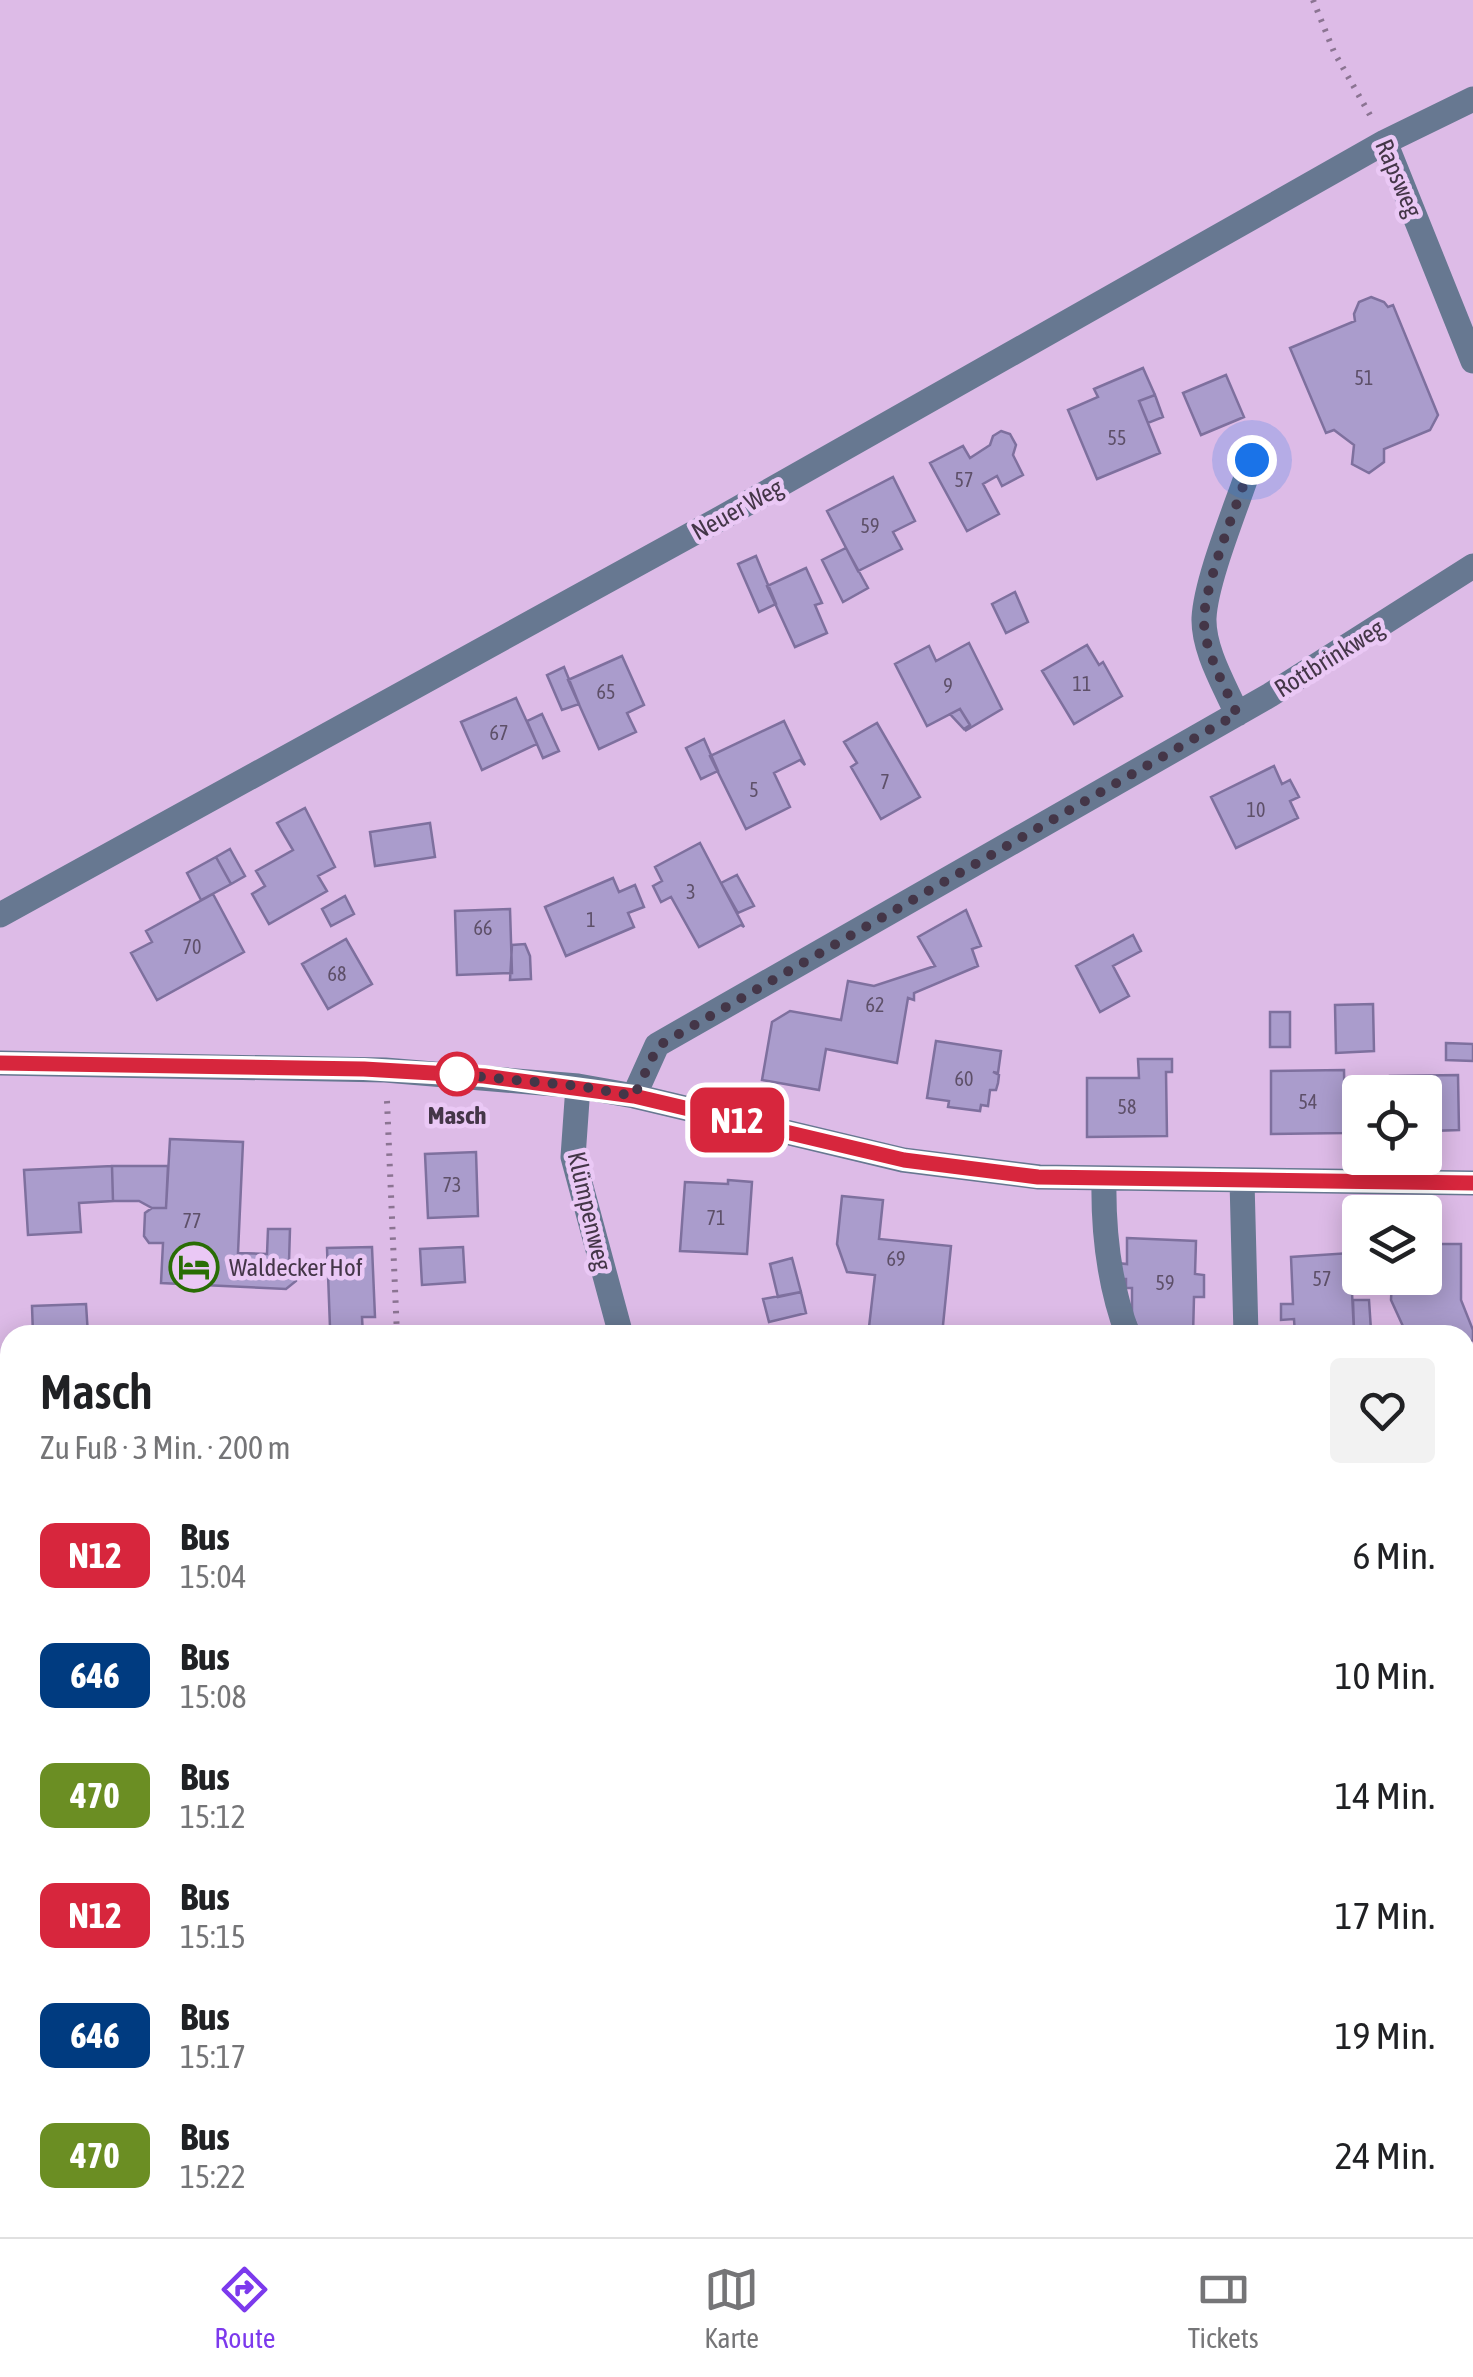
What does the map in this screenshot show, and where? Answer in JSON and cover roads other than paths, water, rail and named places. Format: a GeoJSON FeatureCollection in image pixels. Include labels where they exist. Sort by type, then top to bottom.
{"type":"FeatureCollection","features":[{"type":"Feature","properties":{"kind":"street","name":"Neuer Weg"},"geometry":{"type":"LineString","coordinates":[[0,915],[723,517],[1386,142],[1473,99]]}},
{"type":"Feature","properties":{"kind":"street","name":"Rapsweg"},"geometry":{"type":"LineString","coordinates":[[1386,142],[1473,360]]}},
{"type":"Feature","properties":{"kind":"street"},"geometry":{"type":"LineString","coordinates":[[1237,714],[1211,652],[1204,619],[1252,460]]}},
{"type":"Feature","properties":{"kind":"street","name":"Rottbrinkweg"},"geometry":{"type":"LineString","coordinates":[[634,1096],[658,1046],[1237,714],[1473,566]]}},
{"type":"Feature","properties":{"kind":"street"},"geometry":{"type":"LineString","coordinates":[[0,1063],[386,1070],[578,1086],[904,1160],[1038,1177],[1473,1183]]}},
{"type":"Feature","properties":{"kind":"street","name":"Klümpenweg"},"geometry":{"type":"LineString","coordinates":[[578,1086],[572,1157],[618,1325]]}},
{"type":"Feature","properties":{"kind":"street"},"geometry":{"type":"LineString","coordinates":[[1104,1179],[1114,1300],[1124,1325]]}},
{"type":"Feature","properties":{"kind":"street"},"geometry":{"type":"LineString","coordinates":[[1242,1181],[1246,1325]]}},
{"type":"Feature","properties":{"kind":"place","name":"Masch"},"geometry":{"type":"Point","coordinates":[457,1074]}},
{"type":"Feature","properties":{"kind":"place","name":"Waldecker Hof"},"geometry":{"type":"Point","coordinates":[194,1267]}}]}
